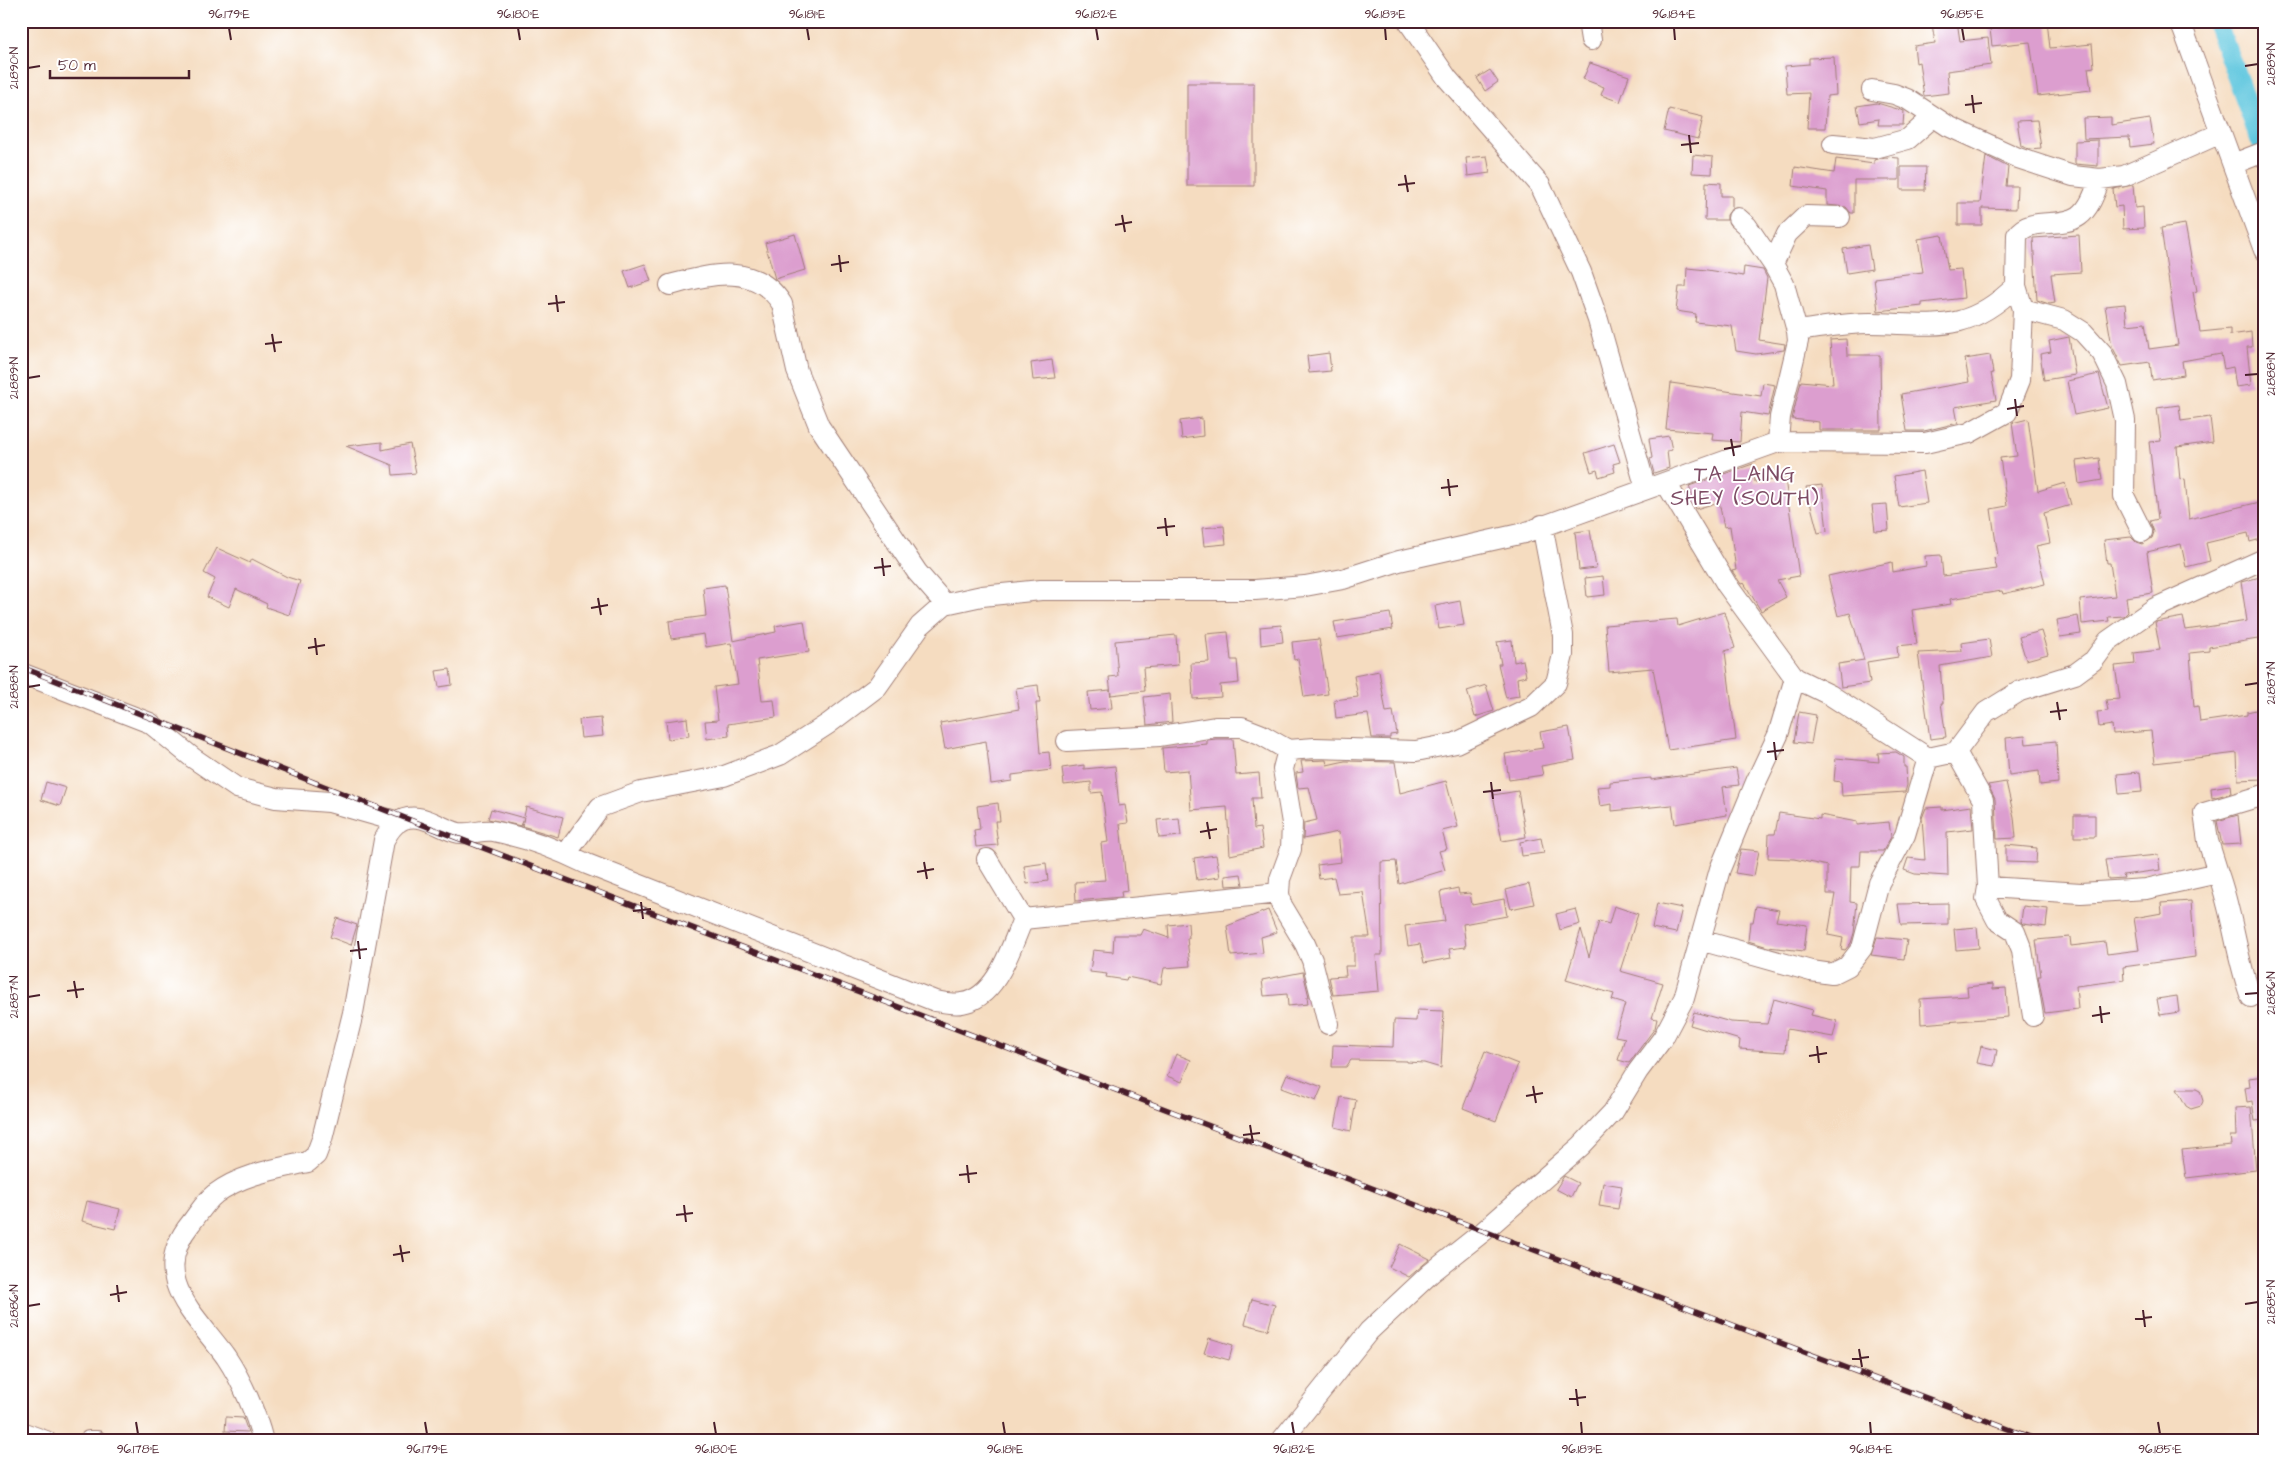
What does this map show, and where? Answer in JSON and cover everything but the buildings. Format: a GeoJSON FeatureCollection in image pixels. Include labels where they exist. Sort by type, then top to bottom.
{"type":"FeatureCollection","features":[{"type":"Feature","properties":{"kind":"street"},"geometry":{"type":"LineString","coordinates":[[1408,21],[1447,78],[1540,185],[1581,272],[1598,320],[1646,489]]}},
{"type":"Feature","properties":{"kind":"street"},"geometry":{"type":"LineString","coordinates":[[2180,21],[2221,133],[2248,158],[2264,250]]}},
{"type":"Feature","properties":{"kind":"street"},"geometry":{"type":"LineString","coordinates":[[1872,90],[1894,94],[1907,99],[1948,126],[2018,158],[2073,176],[2100,180],[2124,176],[2221,133]]}},
{"type":"Feature","properties":{"kind":"street"},"geometry":{"type":"LineString","coordinates":[[1834,144],[1874,148],[1883,146],[1908,139],[1933,117]]}},
{"type":"Feature","properties":{"kind":"street"},"geometry":{"type":"LineString","coordinates":[[566,854],[600,807],[641,792],[724,776],[780,755],[828,724],[877,688],[920,626],[946,604],[982,596],[1041,590],[1236,590],[1305,586],[1343,579],[1399,561],[1524,532],[1778,442],[1925,443],[1969,433],[2007,412],[2020,380],[2023,309],[2016,286],[2017,235],[2028,226],[2065,222],[2078,216],[2088,206],[2100,180]]}},
{"type":"Feature","properties":{"kind":"street"},"geometry":{"type":"LineString","coordinates":[[1773,264],[1787,234],[1806,216],[1840,218]]}},
{"type":"Feature","properties":{"kind":"street"},"geometry":{"type":"LineString","coordinates":[[1738,218],[1747,226],[1784,284],[1797,331],[1798,340],[1780,417],[1778,442]]}},
{"type":"Feature","properties":{"kind":"street"},"geometry":{"type":"LineString","coordinates":[[670,284],[713,274],[729,273],[744,276],[766,286],[776,294],[782,304],[797,371],[819,426],[917,572],[946,604]]}},
{"type":"Feature","properties":{"kind":"street"},"geometry":{"type":"LineString","coordinates":[[1797,331],[1868,323],[1930,326],[1958,323],[1975,317],[1998,303],[2016,286]]}},
{"type":"Feature","properties":{"kind":"street"},"geometry":{"type":"LineString","coordinates":[[2023,309],[2064,320],[2083,332],[2102,353],[2117,384],[2125,420],[2124,496],[2142,532]]}},
{"type":"Feature","properties":{"kind":"street"},"geometry":{"type":"LineString","coordinates":[[1666,482],[1727,585],[1790,668],[1795,678],[1830,695],[1928,758],[1956,752],[1986,712],[2020,690],[2076,674],[2094,660],[2108,641],[2155,608],[2264,559]]}},
{"type":"Feature","properties":{"kind":"street"},"geometry":{"type":"LineString","coordinates":[[1067,741],[1160,736],[1215,727],[1242,728],[1260,734],[1288,750],[1316,748],[1424,749],[1456,744],[1531,707],[1556,683],[1563,655],[1563,635],[1542,525]]}},
{"type":"Feature","properties":{"kind":"street"},"geometry":{"type":"LineString","coordinates":[[21,673],[150,723],[192,758],[237,788],[276,798],[329,802],[399,822]]}},
{"type":"Feature","properties":{"kind":"street"},"geometry":{"type":"LineString","coordinates":[[1281,1441],[1369,1331],[1431,1273],[1484,1231],[1581,1146],[1613,1112],[1638,1071],[1663,1038],[1684,998],[1720,869],[1756,782],[1778,735],[1795,678]]}},
{"type":"Feature","properties":{"kind":"street"},"geometry":{"type":"LineString","coordinates":[[1288,750],[1283,769],[1292,823],[1292,849],[1280,879],[1279,892],[1281,904],[1305,944],[1312,960],[1328,1024]]}},
{"type":"Feature","properties":{"kind":"street"},"geometry":{"type":"LineString","coordinates":[[1956,752],[1984,800],[1988,887],[1986,899],[1997,920],[2015,932],[2022,950],[2032,1016]]}},
{"type":"Feature","properties":{"kind":"street"},"geometry":{"type":"LineString","coordinates":[[1700,940],[1810,971],[1832,974],[1848,966],[1862,948],[1879,883],[1905,835],[1928,758]]}},
{"type":"Feature","properties":{"kind":"street"},"geometry":{"type":"LineString","coordinates":[[2251,997],[2242,972],[2231,917],[2208,841],[2204,813],[2264,795]]}},
{"type":"Feature","properties":{"kind":"street"},"geometry":{"type":"LineString","coordinates":[[263,1441],[244,1391],[227,1359],[192,1314],[178,1290],[171,1264],[180,1236],[214,1194],[242,1178],[308,1162],[316,1155],[322,1139],[353,1013],[384,840],[392,826],[405,818],[416,818],[458,833],[492,831],[566,854],[935,1001],[962,1004],[982,996],[995,981],[1023,918]]}},
{"type":"Feature","properties":{"kind":"street"},"geometry":{"type":"LineString","coordinates":[[987,859],[1023,918]]}},
{"type":"Feature","properties":{"kind":"street"},"geometry":{"type":"LineString","coordinates":[[1988,887],[2081,893],[2146,889],[2218,873]]}},
{"type":"Feature","properties":{"kind":"street"},"geometry":{"type":"LineString","coordinates":[[1023,918],[1279,892]]}},
{"type":"Feature","properties":{"kind":"street"},"geometry":{"type":"LineString","coordinates":[[21,1432],[46,1441]]}},
{"type":"Feature","properties":{"kind":"street"},"geometry":{"type":"LineString","coordinates":[[90,1441],[97,1441]]}},
{"type":"Feature","properties":{"kind":"waterway"},"geometry":{"type":"LineString","coordinates":[[2216,21],[2264,150]]}},
{"type":"Feature","properties":{"kind":"railway"},"geometry":{"type":"LineString","coordinates":[[21,667],[405,818],[1484,1231],[2040,1441]]}},
{"type":"Feature","properties":{"kind":"district","name":"TA LAING SHEY (SOUTH)"},"geometry":{"type":"Point","coordinates":[1745,486]}}]}
